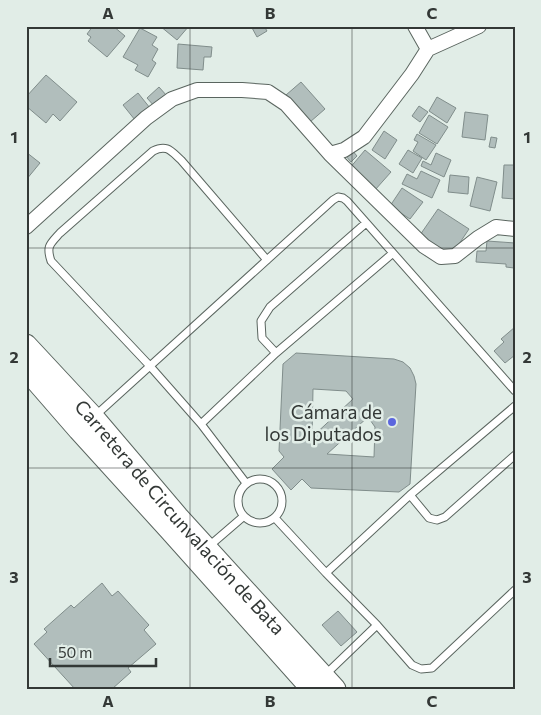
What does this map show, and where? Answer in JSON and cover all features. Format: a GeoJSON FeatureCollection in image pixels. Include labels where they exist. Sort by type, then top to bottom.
{"type":"FeatureCollection","features":[{"type":"Feature","properties":{"kind":"main road","name":"Carretera de Circunvalación de Bata"},"geometry":{"type":"LineString","coordinates":[[26,345],[86,423],[202,554],[324,685]]}},
{"type":"Feature","properties":{"kind":"main road","name":"Carretera de Circunvalación de Bata"},"geometry":{"type":"LineString","coordinates":[[26,369],[86,423]]}},
{"type":"Feature","properties":{"kind":"street"},"geometry":{"type":"LineString","coordinates":[[415,26],[428,49]]}},
{"type":"Feature","properties":{"kind":"street"},"geometry":{"type":"LineString","coordinates":[[330,154],[344,150],[364,137],[412,74],[428,49],[479,26]]}},
{"type":"Feature","properties":{"kind":"street"},"geometry":{"type":"LineString","coordinates":[[26,227],[146,118],[172,99],[197,90],[242,90],[268,92],[286,104],[330,154],[424,246],[441,257],[455,256],[496,227],[515,229]]}},
{"type":"Feature","properties":{"kind":"lane"},"geometry":{"type":"LineString","coordinates":[[246,483],[201,424],[149,365],[51,261],[48,252],[49,245],[60,233],[153,151],[159,148],[169,149],[181,160],[267,260]]}},
{"type":"Feature","properties":{"kind":"lane"},"geometry":{"type":"LineString","coordinates":[[86,423],[338,197],[347,201],[515,391]]}},
{"type":"Feature","properties":{"kind":"lane"},"geometry":{"type":"LineString","coordinates":[[276,353],[262,338],[261,321],[270,307],[366,223]]}},
{"type":"Feature","properties":{"kind":"lane"},"geometry":{"type":"LineString","coordinates":[[201,424],[276,353],[393,253]]}},
{"type":"Feature","properties":{"kind":"lane"},"geometry":{"type":"LineString","coordinates":[[326,573],[410,495],[515,406]]}},
{"type":"Feature","properties":{"kind":"lane"},"geometry":{"type":"LineString","coordinates":[[410,495],[429,518],[437,520],[445,517],[515,455]]}},
{"type":"Feature","properties":{"kind":"lane"},"geometry":{"type":"LineString","coordinates":[[261,478],[275,484],[280,490],[282,504],[280,512],[275,518],[263,523],[256,523],[244,516],[240,510],[238,496],[246,483],[261,478]]}},
{"type":"Feature","properties":{"kind":"lane"},"geometry":{"type":"LineString","coordinates":[[202,554],[244,516]]}},
{"type":"Feature","properties":{"kind":"lane"},"geometry":{"type":"LineString","coordinates":[[275,518],[377,625],[412,665],[421,669],[432,668],[515,590]]}},
{"type":"Feature","properties":{"kind":"lane"},"geometry":{"type":"LineString","coordinates":[[324,685],[377,625]]}},
{"type":"Feature","properties":{"kind":"building"},"geometry":{"type":"Polygon","coordinates":[[[93,26],[113,26],[125,36],[107,57],[88,41],[91,37],[87,34],[93,26]]]}},
{"type":"Feature","properties":{"kind":"building"},"geometry":{"type":"Polygon","coordinates":[[[160,26],[189,26],[177,40],[160,26]]]}},
{"type":"Feature","properties":{"kind":"building"},"geometry":{"type":"Polygon","coordinates":[[[251,26],[264,26],[267,31],[257,37],[251,26]]]}},
{"type":"Feature","properties":{"kind":"building"},"geometry":{"type":"Polygon","coordinates":[[[140,28],[157,37],[152,45],[158,49],[152,60],[156,63],[148,77],[135,70],[138,65],[123,57],[140,28]]]}},
{"type":"Feature","properties":{"kind":"building"},"geometry":{"type":"Polygon","coordinates":[[[178,44],[212,47],[211,57],[204,57],[203,70],[177,68],[178,44]]]}},
{"type":"Feature","properties":{"kind":"building"},"geometry":{"type":"Polygon","coordinates":[[[46,75],[77,102],[60,121],[53,114],[46,123],[26,106],[26,97],[46,75]]]}},
{"type":"Feature","properties":{"kind":"building"},"geometry":{"type":"Polygon","coordinates":[[[301,82],[325,109],[310,122],[286,95],[301,82]]]}},
{"type":"Feature","properties":{"kind":"building"},"geometry":{"type":"Polygon","coordinates":[[[159,87],[167,96],[155,107],[147,98],[159,87]]]}},
{"type":"Feature","properties":{"kind":"building"},"geometry":{"type":"Polygon","coordinates":[[[138,93],[150,108],[135,120],[123,105],[138,93]]]}},
{"type":"Feature","properties":{"kind":"building"},"geometry":{"type":"Polygon","coordinates":[[[437,97],[456,108],[447,123],[429,111],[437,97]]]}},
{"type":"Feature","properties":{"kind":"building"},"geometry":{"type":"Polygon","coordinates":[[[419,106],[428,112],[420,122],[412,116],[419,106]]]}},
{"type":"Feature","properties":{"kind":"building"},"geometry":{"type":"Polygon","coordinates":[[[465,112],[488,115],[485,140],[462,137],[465,112]]]}},
{"type":"Feature","properties":{"kind":"building"},"geometry":{"type":"Polygon","coordinates":[[[429,115],[448,127],[437,144],[419,133],[429,115]]]}},
{"type":"Feature","properties":{"kind":"building"},"geometry":{"type":"Polygon","coordinates":[[[384,131],[397,140],[385,159],[372,150],[384,131]]]}},
{"type":"Feature","properties":{"kind":"building"},"geometry":{"type":"Polygon","coordinates":[[[417,134],[436,145],[426,160],[413,151],[418,142],[414,140],[417,134]]]}},
{"type":"Feature","properties":{"kind":"building"},"geometry":{"type":"Polygon","coordinates":[[[491,137],[497,138],[495,148],[489,147],[491,137]]]}},
{"type":"Feature","properties":{"kind":"building"},"geometry":{"type":"Polygon","coordinates":[[[351,149],[357,156],[351,162],[345,155],[351,149]]]}},
{"type":"Feature","properties":{"kind":"building"},"geometry":{"type":"Polygon","coordinates":[[[365,150],[391,172],[375,190],[349,169],[365,150]]]}},
{"type":"Feature","properties":{"kind":"building"},"geometry":{"type":"Polygon","coordinates":[[[408,150],[422,158],[413,173],[399,164],[408,150]]]}},
{"type":"Feature","properties":{"kind":"building"},"geometry":{"type":"Polygon","coordinates":[[[26,152],[40,163],[26,180],[26,152]]]}},
{"type":"Feature","properties":{"kind":"building"},"geometry":{"type":"Polygon","coordinates":[[[436,153],[451,160],[444,177],[421,166],[423,161],[431,165],[436,153]]]}},
{"type":"Feature","properties":{"kind":"building"},"geometry":{"type":"Polygon","coordinates":[[[504,165],[515,165],[515,199],[502,198],[504,165]]]}},
{"type":"Feature","properties":{"kind":"building"},"geometry":{"type":"Polygon","coordinates":[[[421,171],[440,180],[432,198],[402,184],[407,174],[417,179],[421,171]]]}},
{"type":"Feature","properties":{"kind":"building"},"geometry":{"type":"Polygon","coordinates":[[[450,175],[469,177],[468,194],[448,192],[450,175]]]}},
{"type":"Feature","properties":{"kind":"building"},"geometry":{"type":"Polygon","coordinates":[[[477,177],[497,182],[490,211],[470,206],[477,177]]]}},
{"type":"Feature","properties":{"kind":"building"},"geometry":{"type":"Polygon","coordinates":[[[402,188],[423,202],[410,219],[390,206],[402,188]]]}},
{"type":"Feature","properties":{"kind":"building"},"geometry":{"type":"Polygon","coordinates":[[[438,209],[469,229],[451,256],[420,235],[438,209]]]}},
{"type":"Feature","properties":{"kind":"building"},"geometry":{"type":"Polygon","coordinates":[[[487,241],[515,243],[514,268],[506,267],[506,264],[476,262],[477,251],[486,251],[487,241]]]}},
{"type":"Feature","properties":{"kind":"building"},"geometry":{"type":"Polygon","coordinates":[[[515,327],[515,355],[505,363],[494,351],[504,342],[501,339],[515,327]]]}},
{"type":"Feature","properties":{"kind":"building","name":"Cámara de los Diputados"},"geometry":{"type":"Polygon","coordinates":[[[296,353],[394,359],[403,362],[410,368],[416,384],[410,484],[399,492],[311,488],[302,479],[291,490],[272,469],[284,457],[279,451],[283,364],[296,353]],[[313,389],[312,437],[353,399],[346,391],[313,389]],[[368,417],[327,454],[374,457],[375,427],[368,417]]]}},
{"type":"Feature","properties":{"kind":"building"},"geometry":{"type":"Polygon","coordinates":[[[102,583],[112,596],[118,591],[149,625],[144,630],[156,644],[128,668],[131,672],[112,689],[75,689],[34,644],[47,632],[44,629],[71,605],[74,608],[102,583]]]}},
{"type":"Feature","properties":{"kind":"building"},"geometry":{"type":"Polygon","coordinates":[[[338,611],[357,632],[341,646],[322,625],[338,611]]]}},
{"type":"Feature","properties":{"kind":"place","name":"Cámara de los Diputados"},"geometry":{"type":"Point","coordinates":[392,422]}}]}
